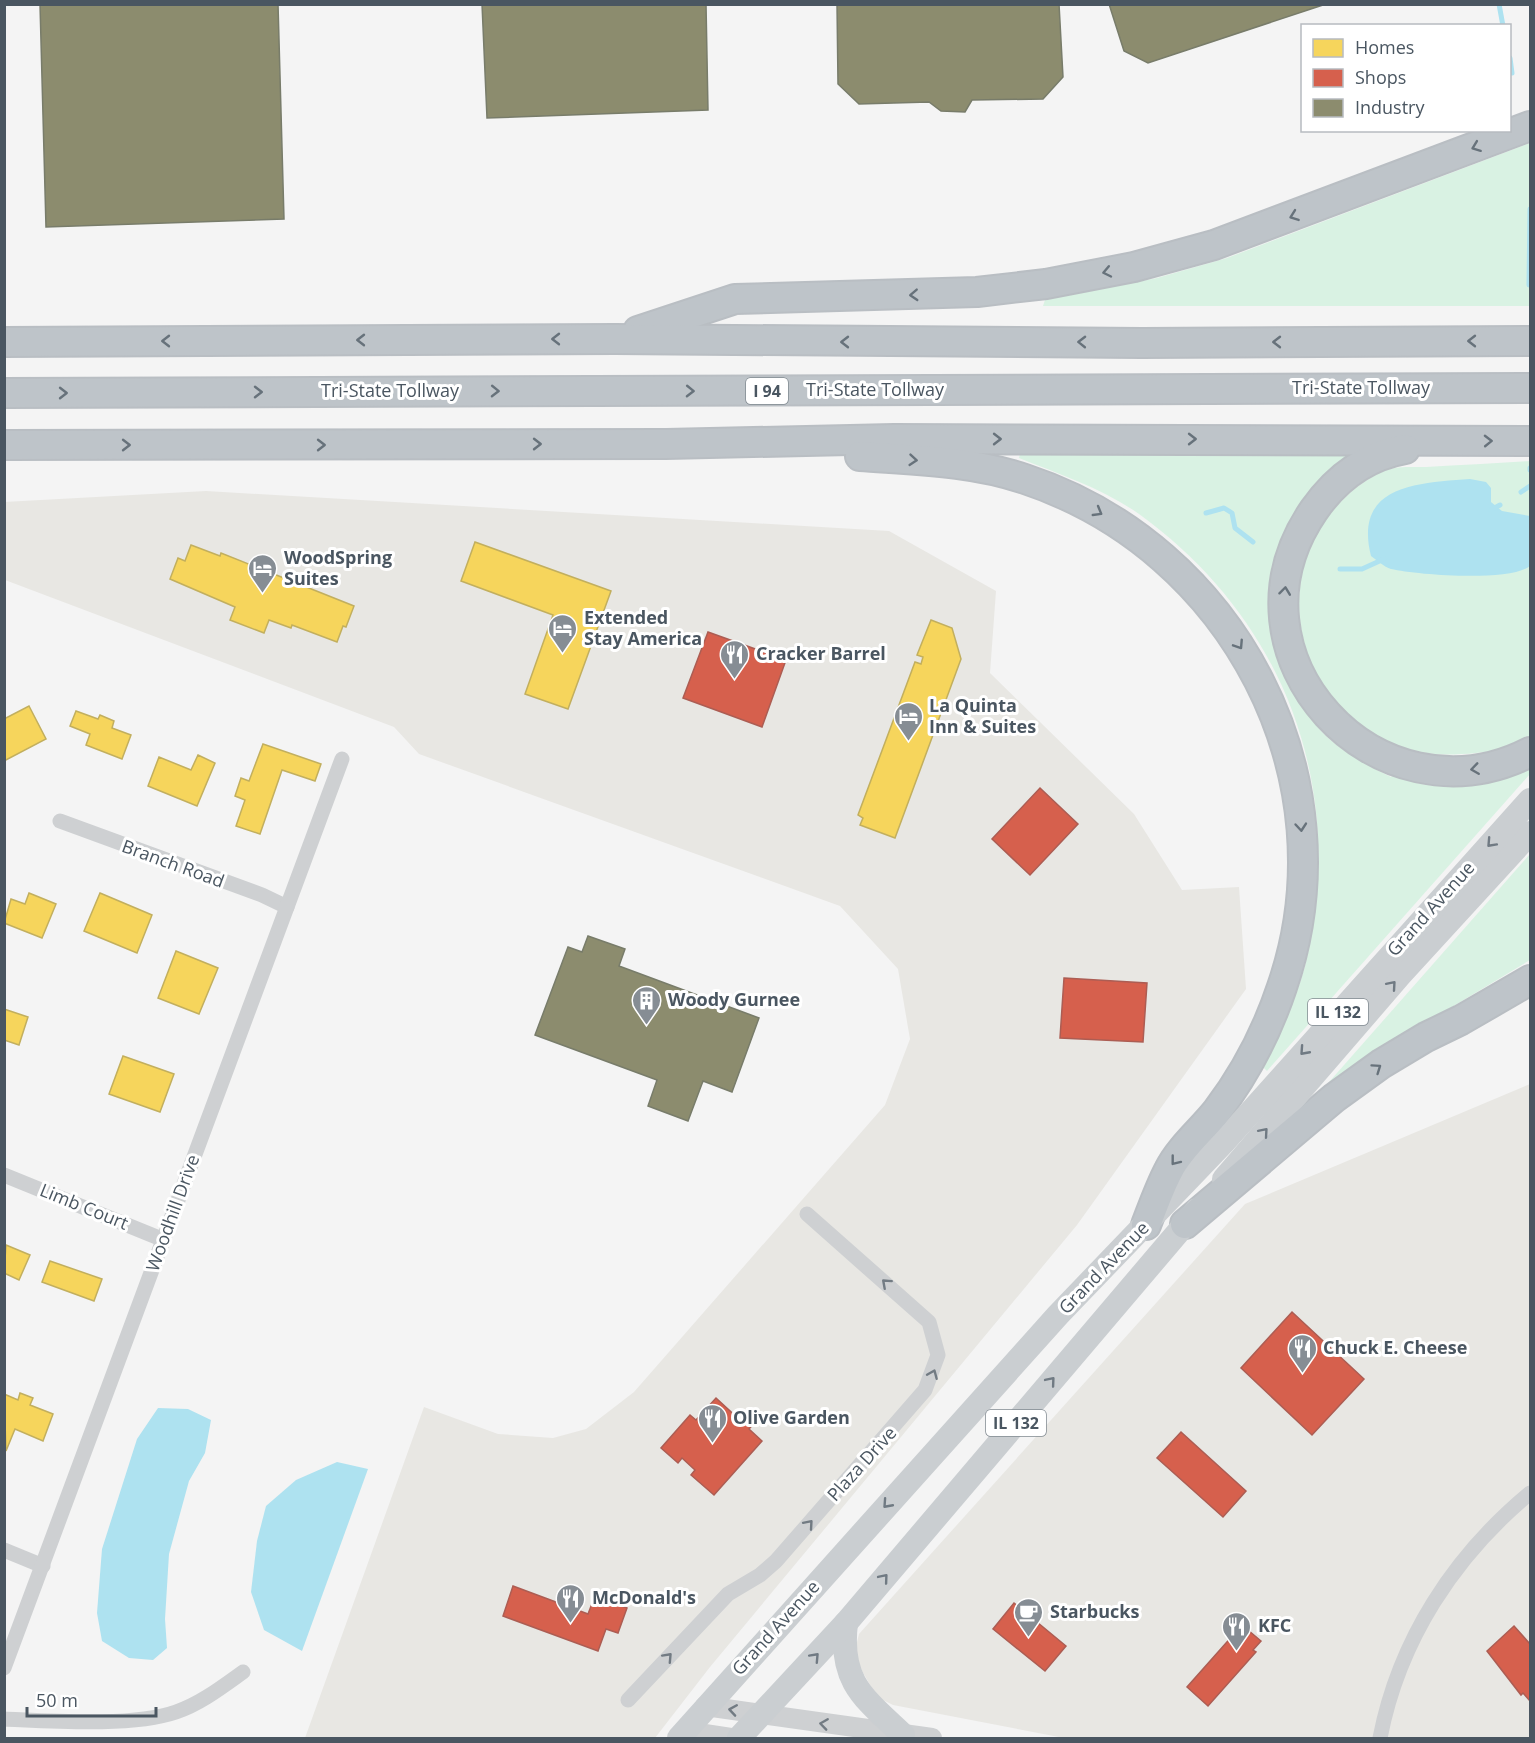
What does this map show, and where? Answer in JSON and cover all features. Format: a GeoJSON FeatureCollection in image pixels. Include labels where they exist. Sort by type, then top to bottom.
{"type":"FeatureCollection","features":[{"type":"Feature","properties":{"kind":"highway"},"geometry":{"type":"LineString","coordinates":[[615,339],[735,299],[977,292],[1046,284],[1134,267],[1244,234],[1530,126]]}},
{"type":"Feature","properties":{"kind":"highway"},"geometry":{"type":"LineString","coordinates":[[4,342],[615,339],[788,342],[1530,341]]}},
{"type":"Feature","properties":{"kind":"highway","name":"Tri-State Tollway"},"geometry":{"type":"LineString","coordinates":[[4,393],[1530,388]]}},
{"type":"Feature","properties":{"kind":"highway"},"geometry":{"type":"LineString","coordinates":[[4,445],[666,444],[894,439],[1530,441]]}},
{"type":"Feature","properties":{"kind":"highway"},"geometry":{"type":"LineString","coordinates":[[1446,442],[1390,452],[1371,459],[1343,476],[1322,499],[1301,532],[1287,575],[1284,601],[1289,648],[1299,676],[1322,711],[1349,736],[1386,757],[1424,769],[1469,771],[1504,764],[1530,752]]}},
{"type":"Feature","properties":{"kind":"highway"},"geometry":{"type":"LineString","coordinates":[[666,444],[956,464],[1003,472],[1043,485],[1118,524],[1168,562],[1209,604],[1254,667],[1285,741],[1302,825],[1304,865],[1293,948],[1267,1028],[1244,1071],[1218,1110],[1170,1168],[1146,1225]]}},
{"type":"Feature","properties":{"kind":"highway"},"geometry":{"type":"LineString","coordinates":[[1185,1224],[1334,1098],[1381,1064],[1530,980]]}},
{"type":"Feature","properties":{"kind":"main road","name":"Grand Avenue"},"geometry":{"type":"LineString","coordinates":[[682,1735],[705,1706],[1058,1315],[1222,1143],[1530,800]]}},
{"type":"Feature","properties":{"kind":"main road","name":"Grand Avenue"},"geometry":{"type":"LineString","coordinates":[[739,1738],[846,1623],[1400,975],[1530,833]]}},
{"type":"Feature","properties":{"kind":"main road"},"geometry":{"type":"LineString","coordinates":[[846,1623],[845,1648],[853,1684],[864,1699],[903,1735]]}},
{"type":"Feature","properties":{"kind":"street","name":"Woodhill Drive"},"geometry":{"type":"LineString","coordinates":[[4,1668],[342,759]]}},
{"type":"Feature","properties":{"kind":"street","name":"Branch Road"},"geometry":{"type":"LineString","coordinates":[[60,821],[287,907]]}},
{"type":"Feature","properties":{"kind":"street","name":"Limb Court"},"geometry":{"type":"LineString","coordinates":[[4,1175],[164,1240]]}},
{"type":"Feature","properties":{"kind":"street","name":"Plaza Drive"},"geometry":{"type":"LineString","coordinates":[[628,1700],[728,1594],[760,1575],[776,1561],[916,1403],[937,1364],[938,1346],[929,1322],[807,1214]]}},
{"type":"Feature","properties":{"kind":"street"},"geometry":{"type":"LineString","coordinates":[[1380,1738],[1399,1672],[1428,1610],[1468,1554],[1530,1493]]}},
{"type":"Feature","properties":{"kind":"street"},"geometry":{"type":"LineString","coordinates":[[4,1550],[43,1566]]}},
{"type":"Feature","properties":{"kind":"street"},"geometry":{"type":"LineString","coordinates":[[4,1719],[147,1719],[175,1713],[200,1702],[243,1672]]}},
{"type":"Feature","properties":{"kind":"street"},"geometry":{"type":"LineString","coordinates":[[705,1706],[932,1738]]}},
{"type":"Feature","properties":{"kind":"street"},"geometry":{"type":"LineString","coordinates":[[682,1735],[732,1738]]}},
{"type":"Feature","properties":{"kind":"shaded area"},"geometry":{"type":"Polygon","coordinates":[[[206,491],[889,531],[996,591],[990,673],[1134,814],[1182,890],[1239,887],[1246,989],[1077,1225],[710,1667],[655,1738],[305,1738],[424,1407],[498,1434],[553,1438],[586,1429],[634,1392],[885,1105],[910,1039],[898,969],[840,906],[419,754],[394,727],[5,580],[4,502],[206,491]]]}},
{"type":"Feature","properties":{"kind":"shaded area"},"geometry":{"type":"Polygon","coordinates":[[[1530,1084],[1530,1738],[1064,1738],[893,1705],[877,1697],[857,1662],[856,1646],[859,1634],[1245,1204],[1530,1084]]]}},
{"type":"Feature","properties":{"kind":"green space"},"geometry":{"type":"Polygon","coordinates":[[[1530,143],[1530,306],[1043,306],[1045,300],[1157,278],[1227,258],[1530,143]]]}},
{"type":"Feature","properties":{"kind":"green space"},"geometry":{"type":"Polygon","coordinates":[[[1020,454],[1351,454],[1309,497],[1282,544],[1275,569],[1272,596],[1273,625],[1283,667],[1292,688],[1310,718],[1325,735],[1356,758],[1391,777],[1394,774],[1427,785],[1463,785],[1498,777],[1530,764],[1530,774],[1267,1071],[1262,1066],[1292,1005],[1305,966],[1316,900],[1318,836],[1310,774],[1293,714],[1267,657],[1233,605],[1190,557],[1125,505],[1081,483],[1019,458],[1020,454]]]}},
{"type":"Feature","properties":{"kind":"green space"},"geometry":{"type":"Polygon","coordinates":[[[1530,461],[1530,736],[1497,750],[1461,754],[1417,751],[1378,737],[1345,712],[1320,681],[1305,644],[1299,604],[1305,562],[1324,522],[1351,492],[1386,470],[1400,467],[1530,461]]]}},
{"type":"Feature","properties":{"kind":"green space"},"geometry":{"type":"Polygon","coordinates":[[[1530,854],[1530,960],[1322,1090],[1530,854]]]}},
{"type":"Feature","properties":{"kind":"water"},"geometry":{"type":"Polygon","coordinates":[[[1470,479],[1486,482],[1491,488],[1491,502],[1502,511],[1530,516],[1530,566],[1520,571],[1485,576],[1441,575],[1391,569],[1371,556],[1368,532],[1372,514],[1381,501],[1395,492],[1412,486],[1470,479]]]}},
{"type":"Feature","properties":{"kind":"water"},"geometry":{"type":"Polygon","coordinates":[[[158,1408],[188,1409],[211,1420],[205,1453],[189,1481],[169,1554],[165,1619],[167,1648],[153,1660],[129,1658],[102,1641],[97,1613],[102,1549],[137,1439],[158,1408]]]}},
{"type":"Feature","properties":{"kind":"water"},"geometry":{"type":"Polygon","coordinates":[[[337,1462],[368,1469],[302,1651],[264,1630],[251,1592],[257,1541],[266,1506],[296,1480],[337,1462]]]}},
{"type":"Feature","properties":{"kind":"building: Homes","name":"Extended Stay America"},"geometry":{"type":"Polygon","coordinates":[[[475,542],[611,591],[568,709],[525,694],[553,615],[461,581],[475,542]]]}},
{"type":"Feature","properties":{"kind":"building: Homes","name":"WoodSpring Suites"},"geometry":{"type":"Polygon","coordinates":[[[191,545],[220,556],[221,553],[354,606],[346,627],[343,626],[337,642],[292,625],[291,628],[269,620],[264,633],[230,620],[235,607],[170,579],[178,558],[185,561],[191,545]]]}},
{"type":"Feature","properties":{"kind":"building: Homes","name":"La Quinta Inn & Suites"},"geometry":{"type":"Polygon","coordinates":[[[931,620],[952,628],[961,659],[895,838],[860,825],[863,818],[858,815],[915,662],[921,664],[923,657],[917,655],[931,620]]]}},
{"type":"Feature","properties":{"kind":"building: Homes"},"geometry":{"type":"Polygon","coordinates":[[[29,706],[46,739],[4,761],[4,719],[29,706]]]}},
{"type":"Feature","properties":{"kind":"building: Homes"},"geometry":{"type":"Polygon","coordinates":[[[76,711],[98,719],[100,715],[114,721],[112,728],[131,735],[122,759],[86,745],[90,734],[70,726],[76,711]]]}},
{"type":"Feature","properties":{"kind":"building: Homes"},"geometry":{"type":"Polygon","coordinates":[[[263,744],[321,764],[315,781],[282,770],[260,834],[236,826],[245,800],[235,796],[241,778],[249,781],[263,744]]]}},
{"type":"Feature","properties":{"kind":"building: Homes"},"geometry":{"type":"Polygon","coordinates":[[[198,755],[215,763],[197,806],[148,786],[159,757],[191,770],[198,755]]]}},
{"type":"Feature","properties":{"kind":"building: Homes"},"geometry":{"type":"Polygon","coordinates":[[[29,893],[56,904],[42,938],[4,923],[11,899],[25,904],[29,893]]]}},
{"type":"Feature","properties":{"kind":"building: Homes"},"geometry":{"type":"Polygon","coordinates":[[[100,893],[152,915],[137,953],[84,931],[100,893]]]}},
{"type":"Feature","properties":{"kind":"building: Homes"},"geometry":{"type":"Polygon","coordinates":[[[176,951],[218,968],[199,1014],[158,998],[176,951]]]}},
{"type":"Feature","properties":{"kind":"building: Homes"},"geometry":{"type":"Polygon","coordinates":[[[4,1009],[28,1017],[19,1045],[4,1040],[4,1009]]]}},
{"type":"Feature","properties":{"kind":"building: Homes"},"geometry":{"type":"Polygon","coordinates":[[[123,1056],[174,1074],[160,1112],[109,1094],[123,1056]]]}},
{"type":"Feature","properties":{"kind":"building: Homes"},"geometry":{"type":"Polygon","coordinates":[[[6,1245],[30,1255],[19,1280],[4,1273],[6,1245]]]}},
{"type":"Feature","properties":{"kind":"building: Homes"},"geometry":{"type":"Polygon","coordinates":[[[50,1261],[102,1279],[94,1301],[42,1282],[50,1261]]]}},
{"type":"Feature","properties":{"kind":"building: Homes"},"geometry":{"type":"Polygon","coordinates":[[[20,1393],[33,1398],[30,1405],[53,1414],[43,1441],[15,1429],[6,1451],[4,1394],[18,1400],[20,1393]]]}},
{"type":"Feature","properties":{"kind":"building: Shops","name":"Cracker Barrel"},"geometry":{"type":"Polygon","coordinates":[[[708,632],[786,660],[762,727],[683,698],[708,632]]]}},
{"type":"Feature","properties":{"kind":"building: Shops"},"geometry":{"type":"Polygon","coordinates":[[[1040,788],[1078,824],[1030,875],[992,839],[1040,788]]]}},
{"type":"Feature","properties":{"kind":"building: Shops"},"geometry":{"type":"Polygon","coordinates":[[[1064,978],[1147,983],[1143,1042],[1060,1038],[1064,978]]]}},
{"type":"Feature","properties":{"kind":"building: Shops","name":"Chuck E. Cheese"},"geometry":{"type":"Polygon","coordinates":[[[1292,1312],[1364,1379],[1312,1435],[1241,1368],[1292,1312]]]}},
{"type":"Feature","properties":{"kind":"building: Shops","name":"Olive Garden"},"geometry":{"type":"Polygon","coordinates":[[[716,1398],[741,1421],[747,1415],[755,1422],[749,1429],[762,1441],[714,1495],[691,1475],[695,1470],[682,1458],[678,1463],[661,1448],[690,1415],[696,1420],[716,1398]]]}},
{"type":"Feature","properties":{"kind":"building: Shops"},"geometry":{"type":"Polygon","coordinates":[[[1181,1432],[1246,1491],[1223,1517],[1157,1458],[1181,1432]]]}},
{"type":"Feature","properties":{"kind":"building: Shops","name":"McDonald's"},"geometry":{"type":"Polygon","coordinates":[[[513,1586],[588,1614],[595,1596],[627,1608],[618,1633],[606,1629],[598,1651],[503,1616],[513,1586]]]}},
{"type":"Feature","properties":{"kind":"building: Shops","name":"Starbucks"},"geometry":{"type":"Polygon","coordinates":[[[1014,1603],[1066,1646],[1045,1671],[993,1629],[1014,1603]]]}},
{"type":"Feature","properties":{"kind":"building: Shops"},"geometry":{"type":"Polygon","coordinates":[[[1242,1625],[1261,1641],[1253,1650],[1256,1652],[1208,1706],[1187,1687],[1242,1625]]]}},
{"type":"Feature","properties":{"kind":"building: Shops"},"geometry":{"type":"Polygon","coordinates":[[[1514,1626],[1530,1644],[1530,1701],[1523,1693],[1521,1695],[1487,1651],[1514,1626]]]}},
{"type":"Feature","properties":{"kind":"building: Industry"},"geometry":{"type":"Polygon","coordinates":[[[40,4],[278,4],[284,219],[46,227],[40,4]]]}},
{"type":"Feature","properties":{"kind":"building: Industry"},"geometry":{"type":"Polygon","coordinates":[[[482,4],[706,4],[708,110],[487,118],[482,4]]]}},
{"type":"Feature","properties":{"kind":"building: Industry"},"geometry":{"type":"Polygon","coordinates":[[[837,4],[1059,4],[1063,77],[1043,99],[972,100],[965,112],[941,111],[929,102],[859,104],[838,84],[837,4]]]}},
{"type":"Feature","properties":{"kind":"building: Industry"},"geometry":{"type":"Polygon","coordinates":[[[1109,4],[1326,4],[1148,63],[1124,51],[1109,4]]]}},
{"type":"Feature","properties":{"kind":"building: Industry","name":"Woody Gurnee"},"geometry":{"type":"Polygon","coordinates":[[[588,936],[625,949],[619,966],[759,1018],[732,1092],[703,1081],[688,1121],[648,1106],[657,1080],[535,1035],[568,947],[582,952],[588,936]]]}},
{"type":"Feature","properties":{"kind":"waterway"},"geometry":{"type":"LineString","coordinates":[[1499,4],[1503,24]]}},
{"type":"Feature","properties":{"kind":"waterway"},"geometry":{"type":"LineString","coordinates":[[1511,66],[1512,73]]}},
{"type":"Feature","properties":{"kind":"waterway"},"geometry":{"type":"LineString","coordinates":[[1529,285],[1530,209]]}},
{"type":"Feature","properties":{"kind":"waterway"},"geometry":{"type":"LineString","coordinates":[[1521,492],[1530,486]]}},
{"type":"Feature","properties":{"kind":"waterway"},"geometry":{"type":"LineString","coordinates":[[1491,510],[1500,505]]}},
{"type":"Feature","properties":{"kind":"waterway"},"geometry":{"type":"LineString","coordinates":[[1206,513],[1224,508],[1232,513],[1235,528],[1253,542]]}},
{"type":"Feature","properties":{"kind":"waterway"},"geometry":{"type":"LineString","coordinates":[[1340,569],[1362,569],[1384,559]]}},
{"type":"Feature","properties":{"kind":"place","name":"WoodSpring Suites"},"geometry":{"type":"Point","coordinates":[263,594]}},
{"type":"Feature","properties":{"kind":"place","name":"Extended Stay America"},"geometry":{"type":"Point","coordinates":[563,654]}},
{"type":"Feature","properties":{"kind":"place","name":"Cracker Barrel"},"geometry":{"type":"Point","coordinates":[735,680]}},
{"type":"Feature","properties":{"kind":"place","name":"La Quinta Inn & Suites"},"geometry":{"type":"Point","coordinates":[908,742]}},
{"type":"Feature","properties":{"kind":"place","name":"Woody Gurnee"},"geometry":{"type":"Point","coordinates":[647,1026]}},
{"type":"Feature","properties":{"kind":"place","name":"Chuck E. Cheese"},"geometry":{"type":"Point","coordinates":[1302,1374]}},
{"type":"Feature","properties":{"kind":"place","name":"Olive Garden"},"geometry":{"type":"Point","coordinates":[712,1444]}},
{"type":"Feature","properties":{"kind":"place","name":"McDonald's"},"geometry":{"type":"Point","coordinates":[571,1624]}},
{"type":"Feature","properties":{"kind":"place","name":"Starbucks"},"geometry":{"type":"Point","coordinates":[1029,1638]}},
{"type":"Feature","properties":{"kind":"place","name":"KFC"},"geometry":{"type":"Point","coordinates":[1237,1652]}}]}
